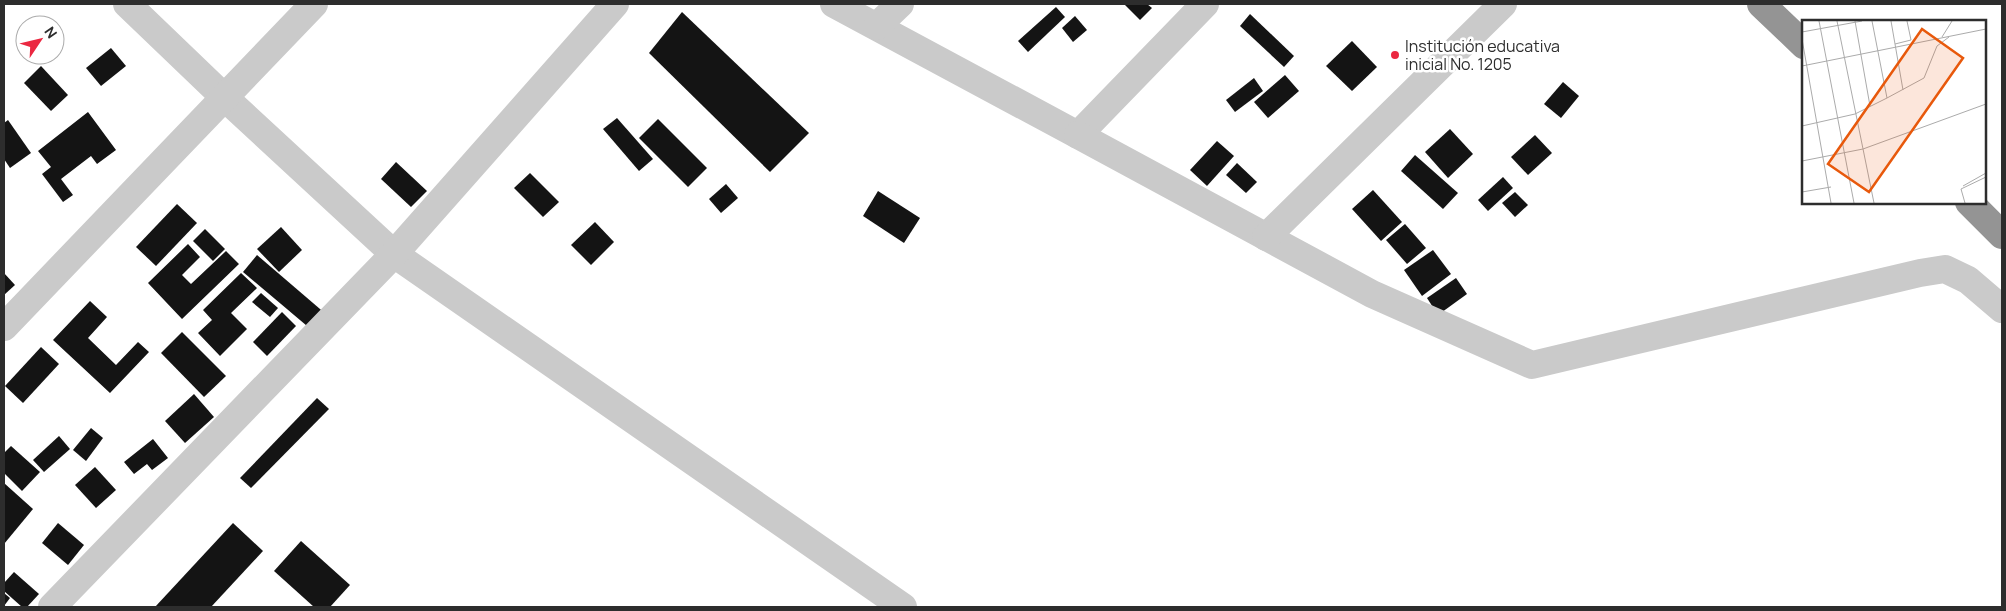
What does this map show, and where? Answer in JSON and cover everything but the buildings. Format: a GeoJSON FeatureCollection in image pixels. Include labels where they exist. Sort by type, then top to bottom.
{"type":"FeatureCollection","features":[{"type":"Feature","properties":{"kind":"highway"},"geometry":{"type":"LineString","coordinates":[[1761,4],[1802,42]]}},
{"type":"Feature","properties":{"kind":"highway"},"geometry":{"type":"LineString","coordinates":[[1970,204],[2002,235]]}},
{"type":"Feature","properties":{"kind":"street"},"geometry":{"type":"LineString","coordinates":[[127,4],[224,97],[394,254],[903,607]]}},
{"type":"Feature","properties":{"kind":"street"},"geometry":{"type":"LineString","coordinates":[[4,327],[314,4]]}},
{"type":"Feature","properties":{"kind":"street"},"geometry":{"type":"LineString","coordinates":[[52,607],[394,254],[614,4]]}},
{"type":"Feature","properties":{"kind":"street"},"geometry":{"type":"LineString","coordinates":[[834,4],[1372,294],[1532,365],[1920,273],[1945,269],[1968,280],[2002,308]]}},
{"type":"Feature","properties":{"kind":"street"},"geometry":{"type":"LineString","coordinates":[[877,26],[900,4]]}},
{"type":"Feature","properties":{"kind":"street"},"geometry":{"type":"LineString","coordinates":[[1078,135],[1205,4]]}},
{"type":"Feature","properties":{"kind":"street"},"geometry":{"type":"LineString","coordinates":[[1266,237],[1503,4]]}},
{"type":"Feature","properties":{"kind":"place","name":"Institución educativa inicial No. 1205"},"geometry":{"type":"Point","coordinates":[1395,55]}}]}
